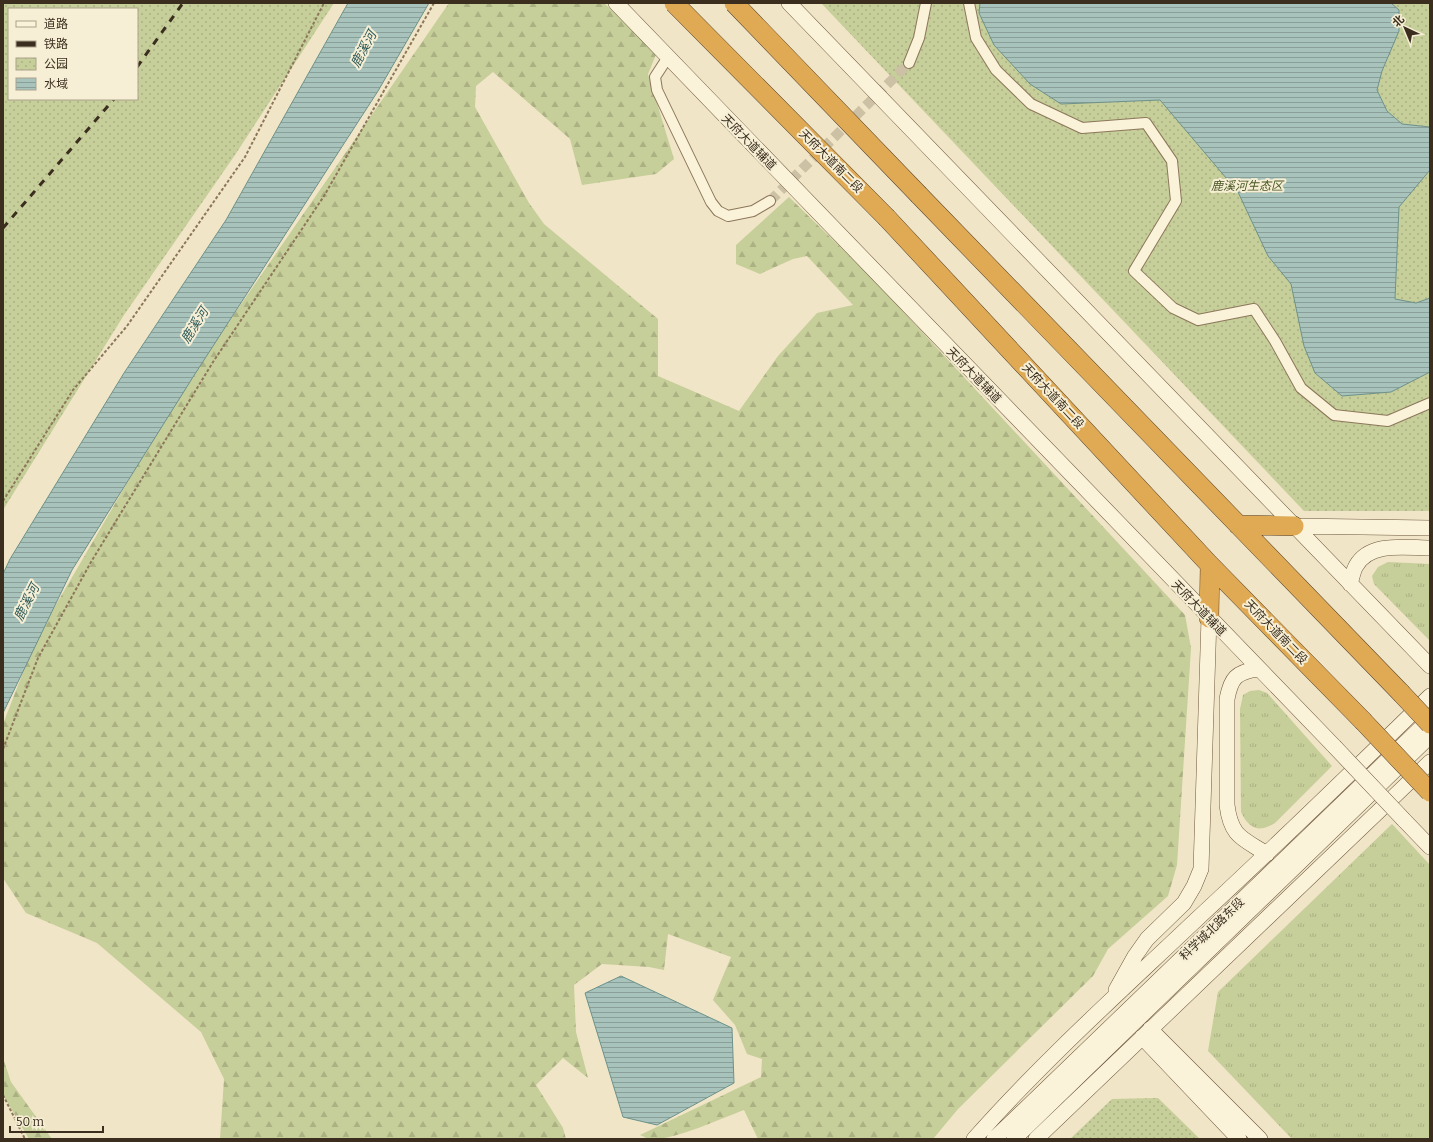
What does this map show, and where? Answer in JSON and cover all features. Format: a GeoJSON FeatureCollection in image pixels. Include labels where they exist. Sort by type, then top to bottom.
{"type":"FeatureCollection","features":[{"type":"Feature","properties":{"kind":"highway","name":"天府大道南二段"},"geometry":{"type":"LineString","coordinates":[[674,3],[887,218],[1210,565],[1363,721],[1430,792]]}},
{"type":"Feature","properties":{"kind":"highway"},"geometry":{"type":"LineString","coordinates":[[734,3],[1430,724]]}},
{"type":"Feature","properties":{"kind":"highway"},"geometry":{"type":"LineString","coordinates":[[1238,525],[1294,526]]}},
{"type":"Feature","properties":{"kind":"highway"},"geometry":{"type":"LineString","coordinates":[[1209,618],[1210,565]]}},
{"type":"Feature","properties":{"kind":"street","name":"天府大道辅道"},"geometry":{"type":"LineString","coordinates":[[616,3],[1430,847]]}},
{"type":"Feature","properties":{"kind":"street"},"geometry":{"type":"LineString","coordinates":[[789,3],[1430,666]]}},
{"type":"Feature","properties":{"kind":"street"},"geometry":{"type":"LineString","coordinates":[[908,63],[919,38],[926,3]]}},
{"type":"Feature","properties":{"kind":"street"},"geometry":{"type":"LineString","coordinates":[[969,3],[976,38],[996,70],[1031,104],[1082,128],[1146,123],[1172,161],[1176,201],[1134,271],[1173,308],[1198,320],[1254,309],[1275,341],[1301,388],[1334,415],[1388,421],[1430,403]]}},
{"type":"Feature","properties":{"kind":"street"},"geometry":{"type":"LineString","coordinates":[[668,57],[655,77],[657,90],[711,202],[718,211],[728,216],[753,211],[770,201]]}},
{"type":"Feature","properties":{"kind":"street"},"geometry":{"type":"LineString","coordinates":[[1294,526],[1430,528]]}},
{"type":"Feature","properties":{"kind":"street"},"geometry":{"type":"LineString","coordinates":[[1350,584],[1356,566],[1366,554],[1384,548],[1430,548]]}},
{"type":"Feature","properties":{"kind":"street"},"geometry":{"type":"LineString","coordinates":[[1109,1002],[1135,956],[1147,939],[1184,903],[1194,886],[1201,869],[1209,618]]}},
{"type":"Feature","properties":{"kind":"street"},"geometry":{"type":"LineString","coordinates":[[1258,669],[1248,670],[1237,675],[1230,684],[1227,699],[1226,805],[1229,822],[1236,834],[1267,854]]}},
{"type":"Feature","properties":{"kind":"street"},"geometry":{"type":"LineString","coordinates":[[974,1139],[1000,1110],[1109,1002],[1267,854],[1430,696]]}},
{"type":"Feature","properties":{"kind":"street","name":"科学城北路东段"},"geometry":{"type":"LineString","coordinates":[[994,1139],[1430,719]]}},
{"type":"Feature","properties":{"kind":"street","name":"科学城北路东段"},"geometry":{"type":"LineString","coordinates":[[1014,1139],[1430,736]]}},
{"type":"Feature","properties":{"kind":"street"},"geometry":{"type":"LineString","coordinates":[[1036,1139],[1430,762]]}},
{"type":"Feature","properties":{"kind":"street"},"geometry":{"type":"LineString","coordinates":[[1146,1033],[1239,1139]]}},
{"type":"Feature","properties":{"kind":"street"},"geometry":{"type":"LineString","coordinates":[[1146,1033],[1260,1139]]}},
{"type":"Feature","properties":{"kind":"path"},"geometry":{"type":"LineString","coordinates":[[3,501],[73,390],[127,326],[245,157],[324,3]]}},
{"type":"Feature","properties":{"kind":"path"},"geometry":{"type":"LineString","coordinates":[[3,749],[38,658],[90,562],[213,362],[324,196],[434,3]]}},
{"type":"Feature","properties":{"kind":"path"},"geometry":{"type":"LineString","coordinates":[[3,1094],[25,1139]]}},
{"type":"Feature","properties":{"kind":"green space"},"geometry":{"type":"Polygon","coordinates":[[[3,3],[334,3],[235,155],[124,315],[3,510],[3,3]]]}},
{"type":"Feature","properties":{"kind":"green space"},"geometry":{"type":"Polygon","coordinates":[[[449,3],[604,3],[657,52],[648,74],[674,159],[656,174],[582,185],[570,139],[493,72],[476,86],[475,107],[529,203],[544,224],[658,319],[658,376],[739,411],[778,356],[817,313],[853,305],[807,256],[793,259],[760,274],[736,264],[736,245],[789,197],[872,278],[1185,615],[1191,648],[1177,865],[1168,896],[1108,949],[1093,976],[958,1109],[933,1139],[758,1139],[744,1110],[696,1129],[670,1137],[648,1139],[640,1135],[761,1077],[762,1059],[747,1054],[735,1025],[713,1000],[731,957],[668,934],[664,970],[649,967],[602,964],[574,985],[576,1032],[588,1078],[563,1058],[536,1085],[563,1128],[566,1139],[220,1139],[224,1079],[201,1032],[97,943],[26,913],[3,878],[3,724],[36,639],[179,394],[449,3]]]}},
{"type":"Feature","properties":{"kind":"green space","name":"鹿溪河生态区"},"geometry":{"type":"Polygon","coordinates":[[[821,3],[1430,3],[1430,511],[1304,511],[821,3]]]}},
{"type":"Feature","properties":{"kind":"green space"},"geometry":{"type":"Polygon","coordinates":[[[1388,562],[1430,564],[1430,641],[1374,584],[1372,576],[1378,567],[1388,562]]]}},
{"type":"Feature","properties":{"kind":"green space"},"geometry":{"type":"Polygon","coordinates":[[[1259,690],[1267,693],[1332,766],[1275,823],[1264,828],[1255,828],[1251,826],[1241,812],[1240,709],[1243,695],[1250,691],[1259,690]]]}},
{"type":"Feature","properties":{"kind":"green space"},"geometry":{"type":"Polygon","coordinates":[[[1392,824],[1430,865],[1430,1139],[1292,1139],[1208,1051],[1218,992],[1392,824]]]}},
{"type":"Feature","properties":{"kind":"green space"},"geometry":{"type":"Polygon","coordinates":[[[3,1058],[11,1082],[52,1139],[29,1139],[3,1095],[3,1058]]]}},
{"type":"Feature","properties":{"kind":"green space"},"geometry":{"type":"Polygon","coordinates":[[[1158,1098],[1200,1139],[1070,1139],[1112,1099],[1158,1098]]]}},
{"type":"Feature","properties":{"kind":"water","name":"鹿溪河"},"geometry":{"type":"Polygon","coordinates":[[[348,3],[429,3],[378,91],[193,377],[72,570],[3,713],[3,574],[10,559],[124,373],[226,220],[348,3]]]}},
{"type":"Feature","properties":{"kind":"water"},"geometry":{"type":"Polygon","coordinates":[[[980,3],[1391,3],[1399,10],[1399,31],[1382,71],[1377,90],[1387,111],[1402,124],[1430,127],[1430,170],[1399,207],[1395,299],[1416,303],[1430,298],[1430,372],[1391,392],[1342,396],[1315,373],[1304,346],[1291,284],[1268,256],[1238,192],[1160,100],[1061,104],[1030,84],[994,45],[979,13],[980,3]]]}},
{"type":"Feature","properties":{"kind":"water"},"geometry":{"type":"Polygon","coordinates":[[[621,976],[732,1028],[734,1083],[657,1125],[623,1117],[585,993],[621,976]]]}},
{"type":"Feature","properties":{"kind":"tunnel"},"geometry":{"type":"LineString","coordinates":[[770,201],[909,63]]}},
{"type":"Feature","properties":{"kind":"railway"},"geometry":{"type":"LineString","coordinates":[[138,66],[183,3]]}},
{"type":"Feature","properties":{"kind":"railway"},"geometry":{"type":"LineString","coordinates":[[3,228],[113,100]]}}]}
